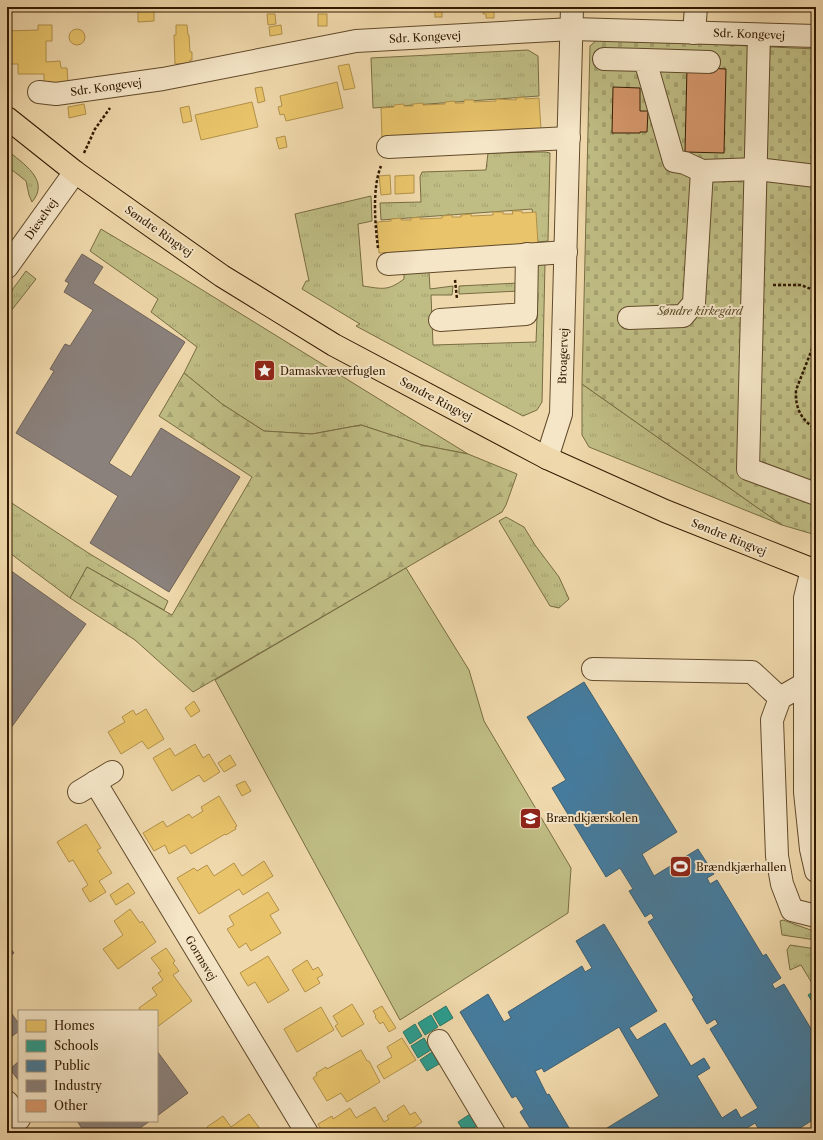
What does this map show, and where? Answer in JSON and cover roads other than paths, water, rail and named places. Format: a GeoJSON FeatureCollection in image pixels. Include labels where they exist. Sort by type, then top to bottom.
{"type":"FeatureCollection","features":[{"type":"Feature","properties":{"kind":"main road","name":"Søndre Ringvej"},"geometry":{"type":"LineString","coordinates":[[7,118],[75,172],[222,276],[334,345],[547,458],[665,511],[814,571]]}},
{"type":"Feature","properties":{"kind":"street","name":"Broagervej"},"geometry":{"type":"LineString","coordinates":[[547,458],[561,414],[572,7]]}},
{"type":"Feature","properties":{"kind":"street"},"geometry":{"type":"LineString","coordinates":[[694,33],[696,7]]}},
{"type":"Feature","properties":{"kind":"street","name":"Sdr. Kongevej"},"geometry":{"type":"LineString","coordinates":[[39,92],[56,94],[163,79],[356,41],[572,29],[816,36]]}},
{"type":"Feature","properties":{"kind":"street"},"geometry":{"type":"LineString","coordinates":[[759,35],[757,169],[748,469],[816,494]]}},
{"type":"Feature","properties":{"kind":"street"},"geometry":{"type":"LineString","coordinates":[[604,59],[709,62]]}},
{"type":"Feature","properties":{"kind":"street"},"geometry":{"type":"LineString","coordinates":[[645,60],[674,161],[702,170],[757,169],[816,176]]}},
{"type":"Feature","properties":{"kind":"street"},"geometry":{"type":"LineString","coordinates":[[388,147],[569,138]]}},
{"type":"Feature","properties":{"kind":"street"},"geometry":{"type":"LineString","coordinates":[[629,318],[683,316],[694,303],[702,170]]}},
{"type":"Feature","properties":{"kind":"street","name":"Dieselvej"},"geometry":{"type":"LineString","coordinates":[[7,267],[75,172]]}},
{"type":"Feature","properties":{"kind":"street"},"geometry":{"type":"LineString","coordinates":[[388,264],[566,252]]}},
{"type":"Feature","properties":{"kind":"street"},"geometry":{"type":"LineString","coordinates":[[449,320],[526,314],[527,254]]}},
{"type":"Feature","properties":{"kind":"street"},"geometry":{"type":"LineString","coordinates":[[814,571],[805,598],[806,682],[811,791],[811,850],[816,871]]}},
{"type":"Feature","properties":{"kind":"street"},"geometry":{"type":"LineString","coordinates":[[593,669],[752,672],[780,698]]}},
{"type":"Feature","properties":{"kind":"street"},"geometry":{"type":"LineString","coordinates":[[806,682],[780,698],[772,720],[777,856],[782,884],[792,910],[816,916]]}},
{"type":"Feature","properties":{"kind":"street","name":"Gormsvej"},"geometry":{"type":"LineString","coordinates":[[95,782],[307,1133]]}},
{"type":"Feature","properties":{"kind":"street"},"geometry":{"type":"LineString","coordinates":[[439,1041],[494,1133]]}},
{"type":"Feature","properties":{"kind":"street"},"geometry":{"type":"LineString","coordinates":[[7,1102],[18,1117]]}},
{"type":"Feature","properties":{"kind":"street"},"geometry":{"type":"LineString","coordinates":[[21,1122],[29,1133]]}},
{"type":"Feature","properties":{"kind":"place","name":"Damaskvæverfuglen"},"geometry":{"type":"Point","coordinates":[265,371]}},
{"type":"Feature","properties":{"kind":"place","name":"Brændkjærskolen"},"geometry":{"type":"Point","coordinates":[530,818]}},
{"type":"Feature","properties":{"kind":"place","name":"Brændkjærhallen"},"geometry":{"type":"Point","coordinates":[681,867]}},
{"type":"Feature","properties":{"kind":"park label","name":"Søndre kirkegård"},"geometry":{"type":"Point","coordinates":[700,311]}}]}
